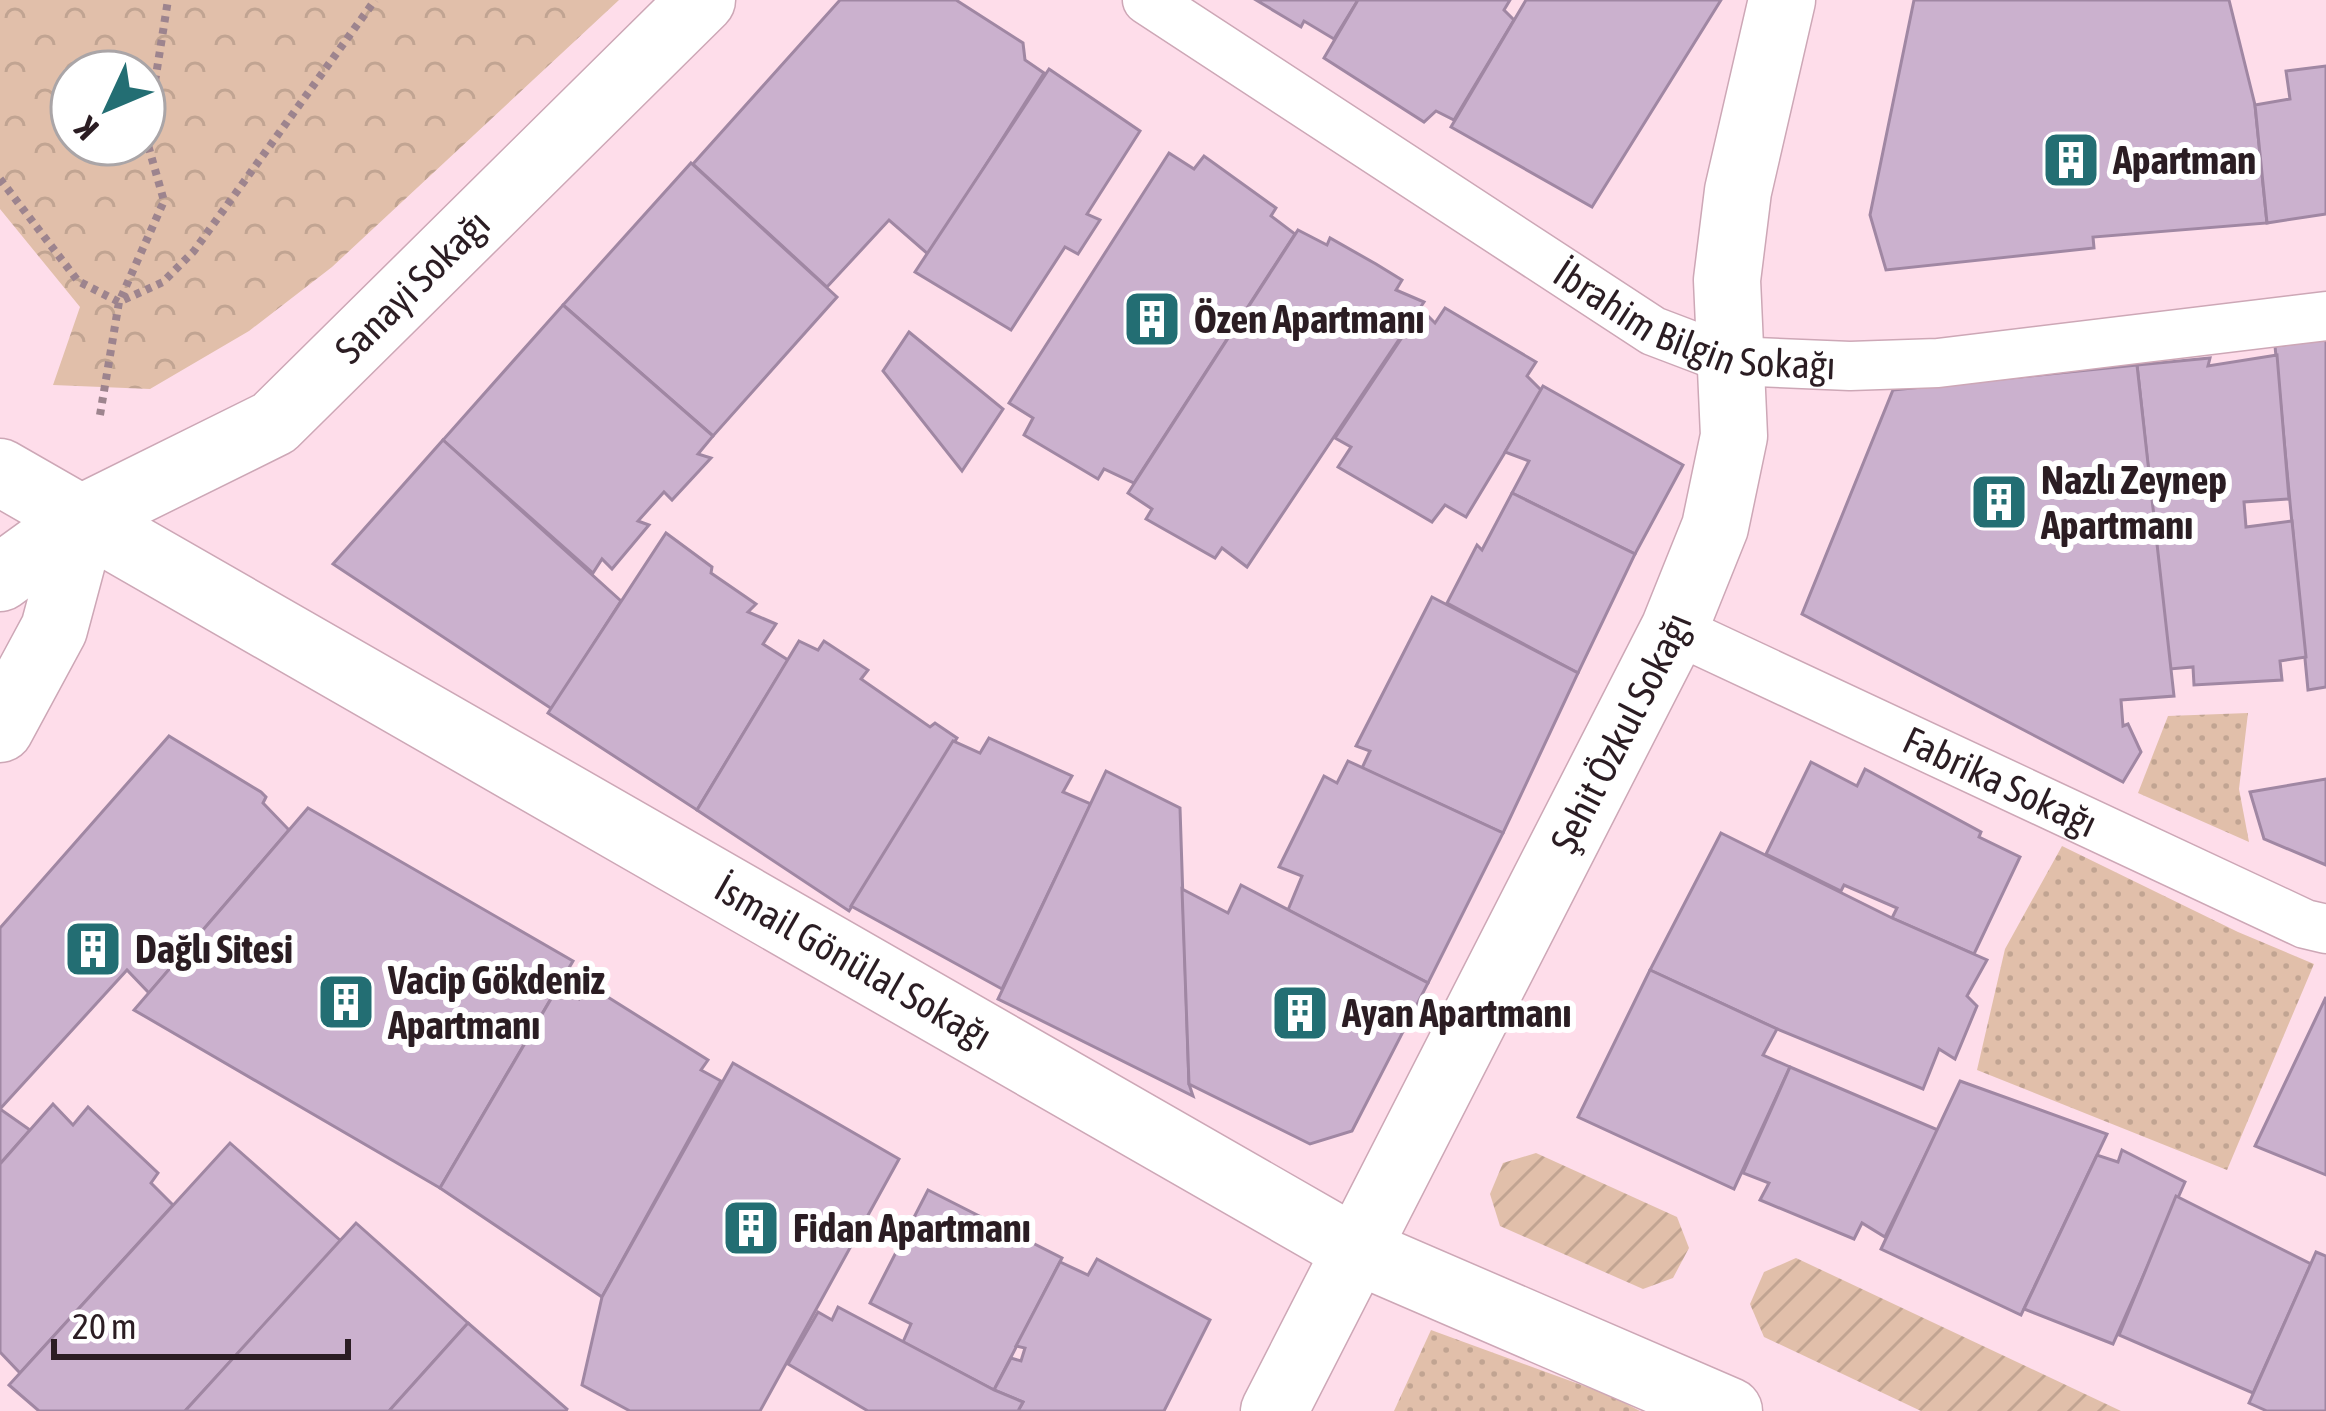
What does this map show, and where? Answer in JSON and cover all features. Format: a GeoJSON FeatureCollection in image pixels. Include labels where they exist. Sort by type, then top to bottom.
{"type":"FeatureCollection","features":[{"type":"Feature","properties":{"kind":"street","name":"Sanayi Sokağı"},"geometry":{"type":"LineString","coordinates":[[0,578],[84,517],[274,423],[702,0]]}},
{"type":"Feature","properties":{"kind":"street","name":"Şehit Özkul Sokağı"},"geometry":{"type":"LineString","coordinates":[[1274,1411],[1674,629],[1715,527],[1734,436],[1726,280],[1738,191],[1782,0]]}},
{"type":"Feature","properties":{"kind":"street","name":"İsmail Gönülal Sokağı"},"geometry":{"type":"LineString","coordinates":[[0,472],[1356,1250],[1730,1411]]}},
{"type":"Feature","properties":{"kind":"street"},"geometry":{"type":"LineString","coordinates":[[0,729],[54,629],[84,517]]}},
{"type":"Feature","properties":{"kind":"lane","name":"İbrahim Bilgin Sokağı"},"geometry":{"type":"LineString","coordinates":[[1147,0],[1653,331],[1732,361],[1850,366],[1937,363],[2326,316]]}},
{"type":"Feature","properties":{"kind":"lane","name":"Fabrika Sokağı"},"geometry":{"type":"LineString","coordinates":[[1674,629],[2306,924],[2326,929]]}},
{"type":"Feature","properties":{"kind":"path"},"geometry":{"type":"LineString","coordinates":[[84,517],[119,302],[164,202],[146,138],[169,0]]}},
{"type":"Feature","properties":{"kind":"path"},"geometry":{"type":"LineString","coordinates":[[119,302],[163,282],[194,251],[376,0]]}},
{"type":"Feature","properties":{"kind":"path"},"geometry":{"type":"LineString","coordinates":[[0,179],[78,281],[119,302]]}},
{"type":"Feature","properties":{"kind":"green space"},"geometry":{"type":"Polygon","coordinates":[[[0,0],[619,0],[332,267],[249,331],[150,389],[53,385],[80,307],[0,209],[0,0]]]}},
{"type":"Feature","properties":{"kind":"green space"},"geometry":{"type":"Polygon","coordinates":[[[2248,713],[2239,789],[2249,842],[2138,793],[2168,716],[2248,713]]]}},
{"type":"Feature","properties":{"kind":"green space"},"geometry":{"type":"Polygon","coordinates":[[[2062,846],[2314,964],[2227,1170],[1977,1070],[2005,949],[2062,846]]]}},
{"type":"Feature","properties":{"kind":"green space"},"geometry":{"type":"Polygon","coordinates":[[[1536,1153],[1677,1217],[1689,1248],[1673,1278],[1643,1289],[1500,1226],[1490,1194],[1503,1163],[1536,1153]]]}},
{"type":"Feature","properties":{"kind":"green space"},"geometry":{"type":"Polygon","coordinates":[[[1796,1258],[2121,1411],[1921,1411],[1764,1337],[1750,1304],[1764,1272],[1796,1258]]]}},
{"type":"Feature","properties":{"kind":"green space"},"geometry":{"type":"Polygon","coordinates":[[[1431,1330],[1609,1395],[1640,1411],[1394,1411],[1431,1330]]]}},
{"type":"Feature","properties":{"kind":"building"},"geometry":{"type":"Polygon","coordinates":[[[840,0],[956,0],[1023,43],[1025,60],[1044,73],[929,255],[889,220],[827,287],[693,164],[840,0]]]}},
{"type":"Feature","properties":{"kind":"building"},"geometry":{"type":"Polygon","coordinates":[[[1256,0],[1358,0],[1334,39],[1304,21],[1301,27],[1256,0]]]}},
{"type":"Feature","properties":{"kind":"building"},"geometry":{"type":"Polygon","coordinates":[[[1358,0],[1510,0],[1504,10],[1514,20],[1454,120],[1436,111],[1424,122],[1324,58],[1358,0]]]}},
{"type":"Feature","properties":{"kind":"building"},"geometry":{"type":"Polygon","coordinates":[[[1526,0],[1721,0],[1592,207],[1451,127],[1526,0]]]}},
{"type":"Feature","properties":{"kind":"building","name":"Apartman"},"geometry":{"type":"Polygon","coordinates":[[[1914,0],[2229,0],[2255,105],[2267,223],[2093,237],[2094,248],[1886,270],[1870,215],[1914,0]]]}},
{"type":"Feature","properties":{"kind":"building"},"geometry":{"type":"Polygon","coordinates":[[[2326,66],[2326,214],[2267,223],[2255,105],[2290,99],[2286,71],[2326,66]]]}},
{"type":"Feature","properties":{"kind":"building"},"geometry":{"type":"Polygon","coordinates":[[[1049,69],[1140,131],[1087,214],[1100,220],[1078,254],[1065,247],[1011,330],[915,272],[1049,69]]]}},
{"type":"Feature","properties":{"kind":"building","name":"Özen Apartmanı"},"geometry":{"type":"Polygon","coordinates":[[[1169,153],[1194,169],[1204,156],[1276,208],[1271,216],[1295,234],[1134,483],[1104,469],[1098,479],[1024,435],[1033,418],[1009,403],[1169,153]]]}},
{"type":"Feature","properties":{"kind":"building"},"geometry":{"type":"Polygon","coordinates":[[[691,163],[837,297],[713,436],[563,305],[691,163]]]}},
{"type":"Feature","properties":{"kind":"building"},"geometry":{"type":"Polygon","coordinates":[[[1298,230],[1327,245],[1330,238],[1376,264],[1402,280],[1396,290],[1424,302],[1247,567],[1222,548],[1215,558],[1146,519],[1152,509],[1128,493],[1298,230]]]}},
{"type":"Feature","properties":{"kind":"building"},"geometry":{"type":"Polygon","coordinates":[[[563,305],[713,436],[698,454],[711,458],[672,500],[664,492],[638,521],[649,525],[612,569],[602,559],[593,573],[443,440],[563,305]]]}},
{"type":"Feature","properties":{"kind":"building"},"geometry":{"type":"Polygon","coordinates":[[[1445,308],[1536,362],[1527,376],[1542,391],[1466,517],[1445,505],[1432,522],[1338,467],[1351,447],[1335,438],[1421,309],[1435,323],[1445,308]]]}},
{"type":"Feature","properties":{"kind":"building"},"geometry":{"type":"Polygon","coordinates":[[[909,332],[1003,409],[962,471],[883,371],[909,332]]]}},
{"type":"Feature","properties":{"kind":"building"},"geometry":{"type":"Polygon","coordinates":[[[2326,339],[2326,687],[2308,690],[2275,346],[2326,339]]]}},
{"type":"Feature","properties":{"kind":"building"},"geometry":{"type":"Polygon","coordinates":[[[2277,355],[2289,499],[2244,502],[2246,527],[2292,521],[2306,657],[2280,661],[2282,680],[2194,685],[2193,667],[2170,669],[2137,365],[2210,358],[2208,366],[2277,355]]]}},
{"type":"Feature","properties":{"kind":"building","name":"Nazlı Zeynep Apartmanı"},"geometry":{"type":"Polygon","coordinates":[[[2137,365],[2174,696],[2121,700],[2123,726],[2128,724],[2141,752],[2123,782],[1802,614],[1893,390],[2137,365]]]}},
{"type":"Feature","properties":{"kind":"building"},"geometry":{"type":"Polygon","coordinates":[[[1543,386],[1683,465],[1635,554],[1512,493],[1529,461],[1505,452],[1543,386]]]}},
{"type":"Feature","properties":{"kind":"building"},"geometry":{"type":"Polygon","coordinates":[[[443,440],[621,601],[552,709],[333,564],[443,440]]]}},
{"type":"Feature","properties":{"kind":"building"},"geometry":{"type":"Polygon","coordinates":[[[1512,493],[1635,554],[1578,673],[1447,603],[1477,545],[1482,550],[1512,493]]]}},
{"type":"Feature","properties":{"kind":"building"},"geometry":{"type":"Polygon","coordinates":[[[666,533],[756,604],[748,612],[776,624],[763,644],[788,660],[697,810],[548,713],[666,533]]]}},
{"type":"Feature","properties":{"kind":"building"},"geometry":{"type":"Polygon","coordinates":[[[1432,597],[1578,673],[1503,833],[1362,768],[1370,751],[1356,746],[1432,597]]]}},
{"type":"Feature","properties":{"kind":"building"},"geometry":{"type":"Polygon","coordinates":[[[799,641],[818,650],[824,641],[868,670],[861,679],[930,727],[935,723],[957,738],[849,911],[697,810],[799,641]]]}},
{"type":"Feature","properties":{"kind":"building","name":"Dağlı Sitesi"},"geometry":{"type":"Polygon","coordinates":[[[169,736],[261,792],[266,797],[263,803],[289,830],[149,993],[127,970],[0,1109],[0,928],[169,736]]]}},
{"type":"Feature","properties":{"kind":"building"},"geometry":{"type":"Polygon","coordinates":[[[989,738],[1072,776],[1063,792],[1091,804],[1002,989],[851,906],[953,741],[980,753],[989,738]]]}},
{"type":"Feature","properties":{"kind":"building"},"geometry":{"type":"Polygon","coordinates":[[[1348,761],[1503,833],[1428,983],[1288,910],[1302,876],[1279,867],[1324,776],[1337,783],[1348,761]]]}},
{"type":"Feature","properties":{"kind":"building"},"geometry":{"type":"Polygon","coordinates":[[[1811,762],[1857,786],[1865,769],[2020,857],[1974,954],[1892,918],[1897,908],[1844,885],[1841,891],[1766,854],[1811,762]]]}},
{"type":"Feature","properties":{"kind":"building"},"geometry":{"type":"Polygon","coordinates":[[[1106,771],[1180,808],[1193,1096],[998,999],[1106,771]]]}},
{"type":"Feature","properties":{"kind":"building"},"geometry":{"type":"Polygon","coordinates":[[[2326,779],[2326,865],[2264,839],[2250,792],[2326,779]]]}},
{"type":"Feature","properties":{"kind":"building","name":"Vacip Gökdeniz Apartmanı"},"geometry":{"type":"Polygon","coordinates":[[[308,808],[573,961],[440,1188],[134,1010],[308,808]]]}},
{"type":"Feature","properties":{"kind":"building"},"geometry":{"type":"Polygon","coordinates":[[[1721,833],[1987,960],[1967,996],[1977,1006],[1955,1059],[1939,1049],[1923,1089],[1650,970],[1721,833]]]}},
{"type":"Feature","properties":{"kind":"building","name":"Ayan Apartmanı"},"geometry":{"type":"Polygon","coordinates":[[[1241,885],[1428,983],[1352,1131],[1310,1144],[1189,1084],[1182,889],[1228,913],[1241,885]]]}},
{"type":"Feature","properties":{"kind":"building"},"geometry":{"type":"Polygon","coordinates":[[[1650,970],[1777,1029],[1763,1055],[1790,1067],[1734,1189],[1578,1117],[1650,970]]]}},
{"type":"Feature","properties":{"kind":"building"},"geometry":{"type":"Polygon","coordinates":[[[587,984],[708,1060],[701,1070],[721,1081],[602,1297],[440,1188],[558,987],[579,999],[587,984]]]}},
{"type":"Feature","properties":{"kind":"building"},"geometry":{"type":"Polygon","coordinates":[[[2326,997],[2326,1175],[2255,1146],[2326,997]]]}},
{"type":"Feature","properties":{"kind":"building","name":"Fidan Apartmanı"},"geometry":{"type":"Polygon","coordinates":[[[733,1063],[899,1159],[760,1411],[630,1411],[582,1385],[602,1297],[733,1063]]]}},
{"type":"Feature","properties":{"kind":"building"},"geometry":{"type":"Polygon","coordinates":[[[1790,1067],[1938,1130],[1885,1237],[1862,1223],[1854,1239],[1760,1200],[1769,1183],[1743,1173],[1790,1067]]]}},
{"type":"Feature","properties":{"kind":"building"},"geometry":{"type":"Polygon","coordinates":[[[1960,1081],[2107,1134],[2021,1315],[1881,1249],[1960,1081]]]}},
{"type":"Feature","properties":{"kind":"building"},"geometry":{"type":"Polygon","coordinates":[[[53,1104],[73,1125],[88,1107],[158,1173],[151,1183],[173,1205],[20,1373],[0,1352],[0,1164],[53,1104]]]}},
{"type":"Feature","properties":{"kind":"building"},"geometry":{"type":"Polygon","coordinates":[[[0,1109],[30,1130],[0,1164],[0,1109]]]}},
{"type":"Feature","properties":{"kind":"building"},"geometry":{"type":"Polygon","coordinates":[[[230,1143],[341,1241],[185,1411],[39,1411],[9,1385],[230,1143]]]}},
{"type":"Feature","properties":{"kind":"building"},"geometry":{"type":"Polygon","coordinates":[[[2122,1150],[2185,1182],[2113,1344],[2024,1309],[2097,1155],[2118,1162],[2122,1150]]]}},
{"type":"Feature","properties":{"kind":"building"},"geometry":{"type":"Polygon","coordinates":[[[928,1190],[1062,1258],[994,1390],[903,1342],[911,1324],[870,1303],[928,1190]]]}},
{"type":"Feature","properties":{"kind":"building"},"geometry":{"type":"Polygon","coordinates":[[[2176,1196],[2311,1264],[2253,1393],[2119,1335],[2176,1196]]]}},
{"type":"Feature","properties":{"kind":"building"},"geometry":{"type":"Polygon","coordinates":[[[356,1223],[468,1323],[389,1411],[185,1411],[356,1223]]]}},
{"type":"Feature","properties":{"kind":"building"},"geometry":{"type":"Polygon","coordinates":[[[2316,1252],[2326,1256],[2326,1411],[2267,1411],[2249,1403],[2316,1252]]]}},
{"type":"Feature","properties":{"kind":"building"},"geometry":{"type":"Polygon","coordinates":[[[1097,1259],[1210,1320],[1164,1411],[1018,1411],[1023,1402],[994,1390],[1011,1358],[1021,1361],[1025,1348],[1016,1346],[1060,1262],[1088,1275],[1097,1259]]]}},
{"type":"Feature","properties":{"kind":"building"},"geometry":{"type":"Polygon","coordinates":[[[838,1307],[1023,1402],[1018,1411],[868,1411],[788,1364],[818,1312],[832,1320],[838,1307]]]}},
{"type":"Feature","properties":{"kind":"building"},"geometry":{"type":"Polygon","coordinates":[[[468,1323],[567,1409],[566,1411],[389,1411],[468,1323]]]}},
{"type":"Feature","properties":{"kind":"place","name":"Apartman"},"geometry":{"type":"Point","coordinates":[2071,160]}},
{"type":"Feature","properties":{"kind":"place","name":"Özen Apartmanı"},"geometry":{"type":"Point","coordinates":[1152,319]}},
{"type":"Feature","properties":{"kind":"place","name":"Nazlı Zeynep Apartmanı"},"geometry":{"type":"Point","coordinates":[1999,502]}},
{"type":"Feature","properties":{"kind":"place","name":"Dağlı Sitesi"},"geometry":{"type":"Point","coordinates":[93,949]}},
{"type":"Feature","properties":{"kind":"place","name":"Vacip Gökdeniz Apartmanı"},"geometry":{"type":"Point","coordinates":[346,1002]}},
{"type":"Feature","properties":{"kind":"place","name":"Ayan Apartmanı"},"geometry":{"type":"Point","coordinates":[1300,1013]}},
{"type":"Feature","properties":{"kind":"place","name":"Fidan Apartmanı"},"geometry":{"type":"Point","coordinates":[751,1228]}}]}
